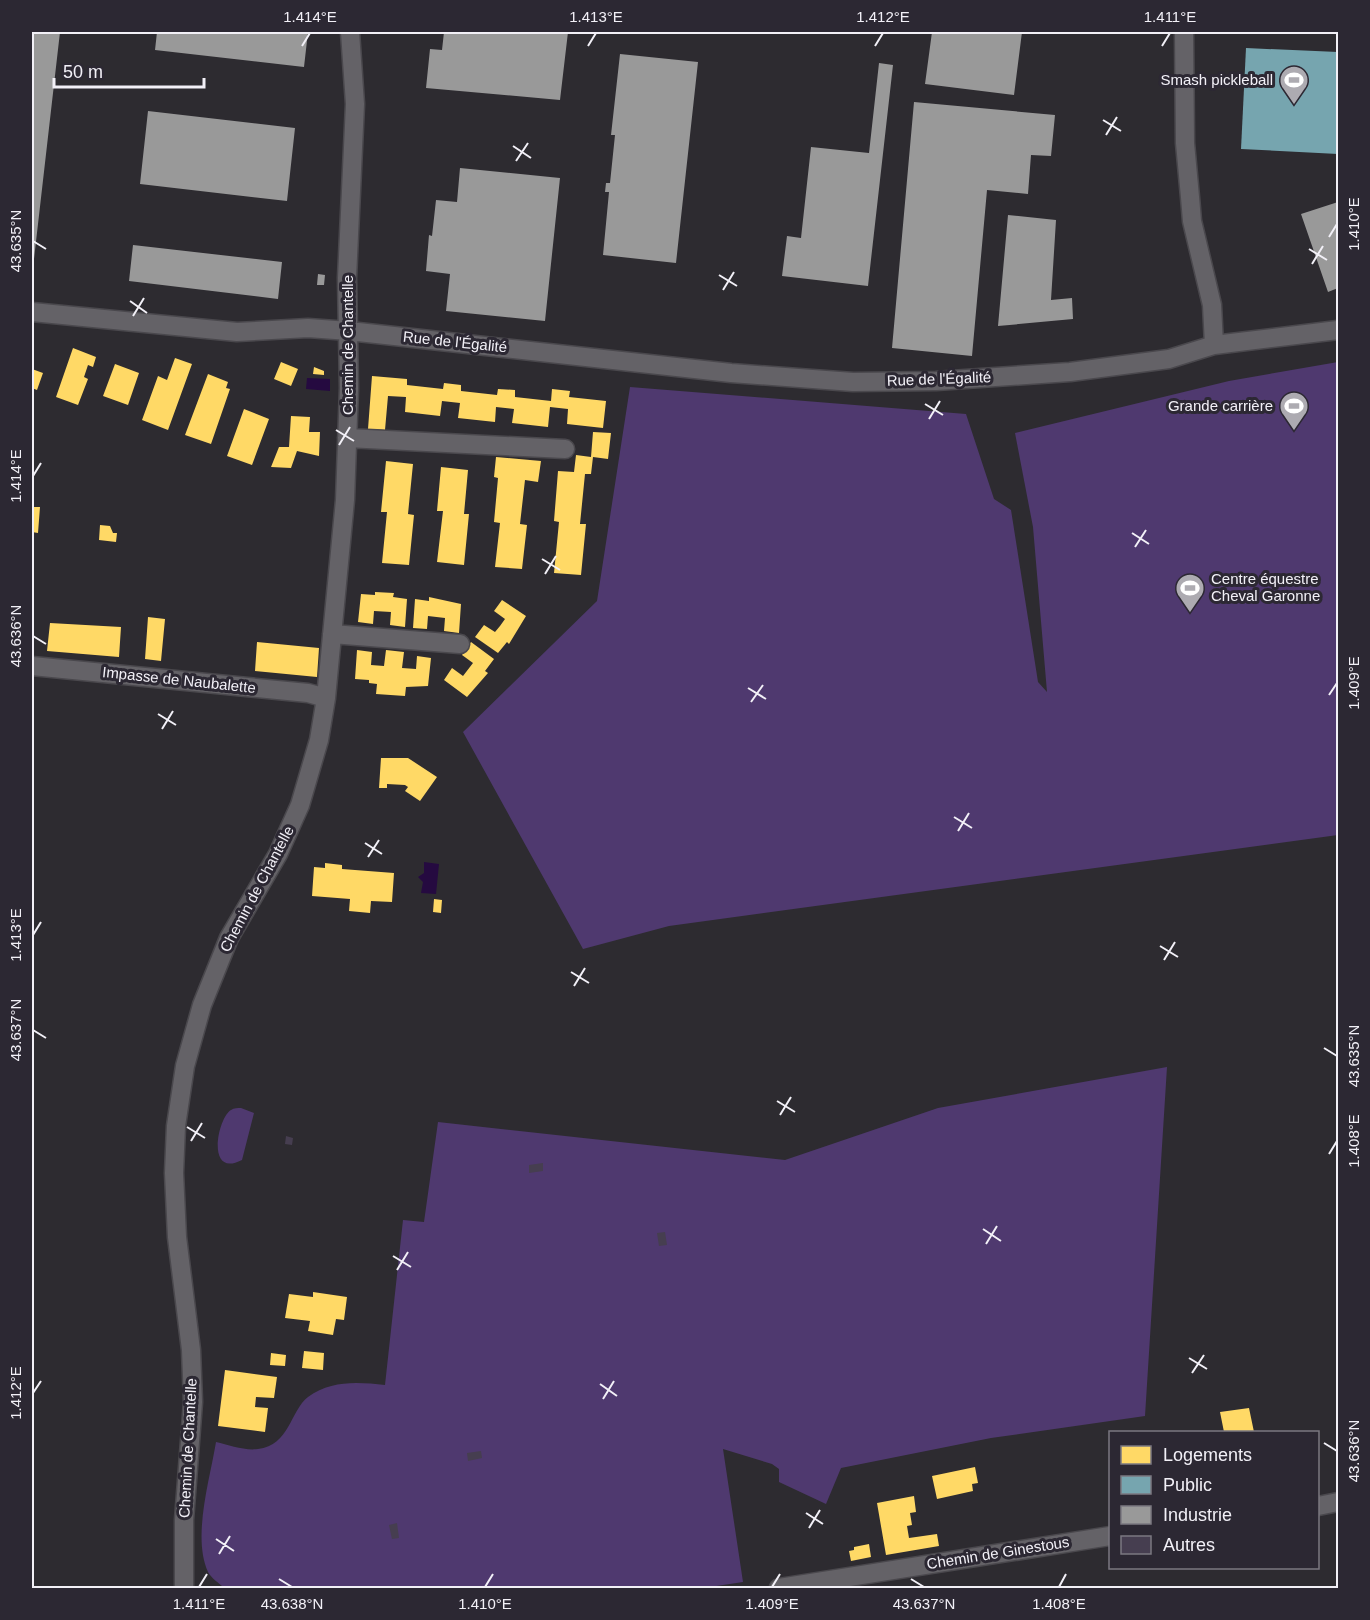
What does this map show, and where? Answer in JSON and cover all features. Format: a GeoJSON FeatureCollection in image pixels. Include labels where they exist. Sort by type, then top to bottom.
{"type":"FeatureCollection","features":[{"type":"Feature","properties":{"kind":"street","name":"Chemin de Chantelle"},"geometry":{"type":"LineString","coordinates":[[184,1588],[184,1520],[193,1402],[191,1350],[177,1238],[174,1173],[176,1126],[182,1088],[202,1005],[229,938],[278,854],[300,805],[319,740],[326,698],[347,438],[349,331],[347,278],[355,104],[350,32]]}},
{"type":"Feature","properties":{"kind":"street"},"geometry":{"type":"LineString","coordinates":[[1184,32],[1183,92],[1192,221],[1212,305],[1214,345]]}},
{"type":"Feature","properties":{"kind":"street","name":"Rue de l'Égalité"},"geometry":{"type":"LineString","coordinates":[[32,312],[237,332],[308,328],[349,331],[731,373],[853,382],[936,381],[1070,372],[1169,359],[1214,345],[1338,330]]}},
{"type":"Feature","properties":{"kind":"street"},"geometry":{"type":"LineString","coordinates":[[347,438],[565,449]]}},
{"type":"Feature","properties":{"kind":"street"},"geometry":{"type":"LineString","coordinates":[[332,634],[460,644]]}},
{"type":"Feature","properties":{"kind":"street","name":"Impasse de Naubalette"},"geometry":{"type":"LineString","coordinates":[[32,666],[308,693],[326,698]]}},
{"type":"Feature","properties":{"kind":"street"},"geometry":{"type":"LineString","coordinates":[[1319,1506],[1338,1502]]}},
{"type":"Feature","properties":{"kind":"street","name":"Chemin de Ginestous"},"geometry":{"type":"LineString","coordinates":[[780,1588],[1109,1536]]}},
{"type":"Feature","properties":{"kind":"street","name":"Chemin de Chantelle"},"geometry":{"type":"LineString","coordinates":[[184,1564],[196,1588]]}},
{"type":"Feature","properties":{"kind":"shaded area"},"geometry":{"type":"Polygon","coordinates":[[[1338,362],[1338,835],[669,926],[583,949],[463,732],[597,601],[630,387],[966,414],[994,499],[1011,510],[1038,682],[1047,692],[1033,527],[1015,433],[1229,381],[1338,362]]]}},
{"type":"Feature","properties":{"kind":"shaded area"},"geometry":{"type":"Polygon","coordinates":[[[307,378],[330,379],[330,391],[306,389],[307,378]]]}},
{"type":"Feature","properties":{"kind":"shaded area"},"geometry":{"type":"Polygon","coordinates":[[[424,862],[439,864],[436,894],[421,893],[423,882],[418,877],[424,873],[424,862]]]}},
{"type":"Feature","properties":{"kind":"shaded area"},"geometry":{"type":"Polygon","coordinates":[[[1167,1067],[1145,1416],[991,1438],[841,1468],[826,1504],[779,1482],[779,1469],[772,1464],[723,1449],[743,1582],[703,1588],[224,1588],[208,1572],[204,1558],[202,1525],[216,1442],[248,1449],[269,1446],[283,1434],[302,1403],[317,1391],[345,1384],[385,1385],[403,1220],[424,1222],[438,1122],[785,1160],[938,1108],[1167,1067]]]}},
{"type":"Feature","properties":{"kind":"shaded area"},"geometry":{"type":"Polygon","coordinates":[[[241,1108],[254,1113],[242,1160],[230,1164],[223,1161],[219,1154],[219,1134],[226,1115],[232,1109],[241,1108]]]}},
{"type":"Feature","properties":{"kind":"building: Logements"},"geometry":{"type":"Polygon","coordinates":[[[73,348],[96,357],[93,367],[88,365],[84,377],[88,379],[78,405],[56,397],[73,348]]]}},
{"type":"Feature","properties":{"kind":"building: Logements"},"geometry":{"type":"Polygon","coordinates":[[[175,358],[192,364],[168,430],[142,420],[158,376],[167,380],[175,358]]]}},
{"type":"Feature","properties":{"kind":"building: Logements"},"geometry":{"type":"Polygon","coordinates":[[[281,362],[298,369],[291,386],[274,379],[281,362]]]}},
{"type":"Feature","properties":{"kind":"building: Logements"},"geometry":{"type":"Polygon","coordinates":[[[115,364],[139,373],[128,405],[103,396],[115,364]]]}},
{"type":"Feature","properties":{"kind":"building: Logements"},"geometry":{"type":"Polygon","coordinates":[[[314,367],[324,371],[324,375],[313,374],[314,367]]]}},
{"type":"Feature","properties":{"kind":"building: Logements"},"geometry":{"type":"Polygon","coordinates":[[[32,369],[43,373],[37,390],[32,388],[32,369]]]}},
{"type":"Feature","properties":{"kind":"building: Logements"},"geometry":{"type":"Polygon","coordinates":[[[208,374],[228,382],[226,388],[230,389],[211,444],[185,435],[208,374]]]}},
{"type":"Feature","properties":{"kind":"building: Logements"},"geometry":{"type":"Polygon","coordinates":[[[372,376],[407,379],[407,385],[443,389],[444,383],[461,385],[461,391],[497,395],[498,389],[515,390],[515,397],[551,401],[552,389],[570,391],[569,397],[606,401],[603,428],[567,424],[568,409],[550,407],[548,427],[512,423],[514,409],[496,407],[495,422],[458,418],[460,403],[442,401],[440,416],[405,412],[406,397],[388,396],[385,430],[368,429],[372,376]]]}},
{"type":"Feature","properties":{"kind":"building: Logements"},"geometry":{"type":"Polygon","coordinates":[[[244,409],[269,419],[252,465],[227,456],[244,409]]]}},
{"type":"Feature","properties":{"kind":"building: Logements"},"geometry":{"type":"Polygon","coordinates":[[[291,416],[310,417],[309,432],[320,432],[319,456],[297,451],[291,468],[271,467],[279,447],[289,447],[291,416]]]}},
{"type":"Feature","properties":{"kind":"building: Logements"},"geometry":{"type":"Polygon","coordinates":[[[593,432],[611,433],[608,459],[593,457],[591,474],[585,474],[580,524],[586,524],[581,575],[554,573],[559,522],[554,521],[558,471],[574,472],[576,455],[591,457],[593,432]]]}},
{"type":"Feature","properties":{"kind":"building: Logements"},"geometry":{"type":"Polygon","coordinates":[[[496,457],[541,461],[538,482],[525,480],[520,524],[527,525],[522,569],[495,567],[500,523],[494,522],[498,478],[494,477],[496,457]]]}},
{"type":"Feature","properties":{"kind":"building: Logements"},"geometry":{"type":"Polygon","coordinates":[[[386,461],[413,464],[408,514],[414,515],[409,565],[382,563],[387,512],[381,512],[386,461]]]}},
{"type":"Feature","properties":{"kind":"building: Logements"},"geometry":{"type":"Polygon","coordinates":[[[441,467],[468,470],[464,514],[469,514],[464,565],[437,562],[443,511],[437,511],[441,467]]]}},
{"type":"Feature","properties":{"kind":"building: Logements"},"geometry":{"type":"Polygon","coordinates":[[[32,507],[40,507],[38,533],[32,532],[32,507]]]}},
{"type":"Feature","properties":{"kind":"building: Logements"},"geometry":{"type":"Polygon","coordinates":[[[100,525],[110,526],[113,533],[117,533],[116,542],[99,540],[100,525]]]}},
{"type":"Feature","properties":{"kind":"building: Logements"},"geometry":{"type":"Polygon","coordinates":[[[375,592],[394,593],[393,597],[407,599],[405,627],[390,625],[391,612],[374,611],[373,624],[358,622],[361,594],[375,595],[375,592]]]}},
{"type":"Feature","properties":{"kind":"building: Logements"},"geometry":{"type":"Polygon","coordinates":[[[429,597],[461,604],[459,633],[444,631],[445,618],[428,616],[427,629],[413,628],[415,599],[429,601],[429,597]]]}},
{"type":"Feature","properties":{"kind":"building: Logements"},"geometry":{"type":"Polygon","coordinates":[[[502,600],[526,616],[509,644],[507,642],[498,653],[475,637],[484,625],[495,632],[500,626],[505,619],[494,611],[502,600]]]}},
{"type":"Feature","properties":{"kind":"building: Logements"},"geometry":{"type":"Polygon","coordinates":[[[148,617],[165,619],[161,661],[145,659],[148,617]]]}},
{"type":"Feature","properties":{"kind":"building: Logements"},"geometry":{"type":"Polygon","coordinates":[[[50,623],[121,627],[119,657],[47,651],[50,623]]]}},
{"type":"Feature","properties":{"kind":"building: Logements"},"geometry":{"type":"Polygon","coordinates":[[[257,642],[319,648],[317,677],[255,671],[257,642]]]}},
{"type":"Feature","properties":{"kind":"building: Logements"},"geometry":{"type":"Polygon","coordinates":[[[471,642],[494,659],[485,671],[488,673],[467,697],[444,680],[452,668],[463,676],[473,663],[462,655],[471,642]]]}},
{"type":"Feature","properties":{"kind":"building: Logements"},"geometry":{"type":"Polygon","coordinates":[[[357,650],[372,652],[371,665],[384,666],[386,650],[404,652],[402,668],[416,669],[417,656],[431,658],[428,686],[406,687],[405,696],[376,694],[377,684],[369,683],[369,680],[355,679],[357,650]]]}},
{"type":"Feature","properties":{"kind":"building: Logements"},"geometry":{"type":"Polygon","coordinates":[[[381,758],[408,758],[437,777],[420,801],[405,791],[408,787],[405,785],[387,784],[387,788],[379,788],[381,758]]]}},
{"type":"Feature","properties":{"kind":"building: Logements"},"geometry":{"type":"Polygon","coordinates":[[[325,863],[342,865],[342,869],[394,873],[392,902],[371,901],[370,913],[349,911],[350,899],[312,896],[314,867],[325,868],[325,863]]]}},
{"type":"Feature","properties":{"kind":"building: Logements"},"geometry":{"type":"Polygon","coordinates":[[[434,899],[442,900],[441,913],[433,912],[434,899]]]}},
{"type":"Feature","properties":{"kind":"building: Logements"},"geometry":{"type":"Polygon","coordinates":[[[313,1292],[347,1297],[344,1320],[336,1319],[333,1335],[308,1331],[310,1321],[285,1318],[289,1294],[313,1297],[313,1292]]]}},
{"type":"Feature","properties":{"kind":"building: Logements"},"geometry":{"type":"Polygon","coordinates":[[[304,1351],[324,1353],[323,1370],[302,1368],[304,1351]]]}},
{"type":"Feature","properties":{"kind":"building: Logements"},"geometry":{"type":"Polygon","coordinates":[[[271,1353],[286,1355],[285,1366],[270,1365],[271,1353]]]}},
{"type":"Feature","properties":{"kind":"building: Logements"},"geometry":{"type":"Polygon","coordinates":[[[225,1370],[277,1377],[274,1398],[256,1397],[255,1407],[268,1408],[265,1432],[218,1426],[225,1370]]]}},
{"type":"Feature","properties":{"kind":"building: Logements"},"geometry":{"type":"Polygon","coordinates":[[[1249,1408],[1254,1431],[1224,1431],[1220,1412],[1249,1408]]]}},
{"type":"Feature","properties":{"kind":"building: Logements"},"geometry":{"type":"Polygon","coordinates":[[[975,1467],[978,1483],[972,1484],[973,1491],[937,1499],[932,1476],[975,1467]]]}},
{"type":"Feature","properties":{"kind":"building: Logements"},"geometry":{"type":"Polygon","coordinates":[[[914,1496],[916,1512],[910,1513],[912,1525],[907,1526],[909,1538],[937,1534],[939,1546],[886,1555],[877,1503],[914,1496]]]}},
{"type":"Feature","properties":{"kind":"building: Logements"},"geometry":{"type":"Polygon","coordinates":[[[869,1544],[871,1557],[851,1561],[849,1551],[854,1550],[854,1547],[869,1544]]]}},
{"type":"Feature","properties":{"kind":"building: Public"},"geometry":{"type":"Polygon","coordinates":[[[1246,48],[1338,52],[1338,154],[1241,149],[1246,48]]]}},
{"type":"Feature","properties":{"kind":"building: Industrie"},"geometry":{"type":"Polygon","coordinates":[[[32,32],[60,32],[34,259],[32,259],[32,32]]]}},
{"type":"Feature","properties":{"kind":"building: Industrie"},"geometry":{"type":"Polygon","coordinates":[[[157,32],[308,32],[304,67],[155,50],[157,32]]]}},
{"type":"Feature","properties":{"kind":"building: Industrie"},"geometry":{"type":"Polygon","coordinates":[[[444,32],[568,32],[560,100],[426,88],[430,49],[442,50],[444,32]]]}},
{"type":"Feature","properties":{"kind":"building: Industrie"},"geometry":{"type":"Polygon","coordinates":[[[932,32],[1022,32],[1014,95],[925,84],[932,32]]]}},
{"type":"Feature","properties":{"kind":"building: Industrie"},"geometry":{"type":"Polygon","coordinates":[[[620,54],[698,62],[676,263],[603,255],[609,192],[605,192],[606,183],[610,183],[615,135],[611,135],[620,54]]]}},
{"type":"Feature","properties":{"kind":"building: Industrie"},"geometry":{"type":"Polygon","coordinates":[[[879,63],[893,65],[868,286],[782,276],[787,236],[801,238],[811,147],[869,153],[879,63]]]}},
{"type":"Feature","properties":{"kind":"building: Industrie"},"geometry":{"type":"Polygon","coordinates":[[[914,102],[1055,115],[1051,156],[1031,155],[1028,194],[987,190],[972,356],[892,348],[914,102]]]}},
{"type":"Feature","properties":{"kind":"building: Industrie"},"geometry":{"type":"Polygon","coordinates":[[[148,111],[295,128],[287,201],[140,184],[148,111]]]}},
{"type":"Feature","properties":{"kind":"building: Industrie"},"geometry":{"type":"Polygon","coordinates":[[[460,168],[560,178],[545,321],[446,311],[450,274],[426,271],[429,235],[432,236],[436,200],[457,202],[460,168]]]}},
{"type":"Feature","properties":{"kind":"building: Industrie"},"geometry":{"type":"Polygon","coordinates":[[[1338,202],[1338,288],[1328,292],[1301,214],[1338,202]]]}},
{"type":"Feature","properties":{"kind":"building: Industrie"},"geometry":{"type":"Polygon","coordinates":[[[1008,215],[1056,220],[1051,300],[1072,298],[1073,319],[998,326],[1008,215]]]}},
{"type":"Feature","properties":{"kind":"building: Industrie"},"geometry":{"type":"Polygon","coordinates":[[[133,245],[282,262],[278,299],[129,281],[133,245]]]}},
{"type":"Feature","properties":{"kind":"building: Industrie"},"geometry":{"type":"Polygon","coordinates":[[[318,274],[325,275],[324,285],[317,285],[318,274]]]}},
{"type":"Feature","properties":{"kind":"building: Autres"},"geometry":{"type":"Polygon","coordinates":[[[286,1136],[293,1138],[292,1145],[285,1144],[286,1136]]]}},
{"type":"Feature","properties":{"kind":"building: Autres"},"geometry":{"type":"Polygon","coordinates":[[[543,1163],[543,1171],[529,1173],[529,1165],[543,1163]]]}},
{"type":"Feature","properties":{"kind":"building: Autres"},"geometry":{"type":"Polygon","coordinates":[[[665,1232],[667,1245],[659,1246],[657,1233],[665,1232]]]}},
{"type":"Feature","properties":{"kind":"building: Autres"},"geometry":{"type":"Polygon","coordinates":[[[481,1451],[482,1458],[468,1461],[467,1453],[481,1451]]]}},
{"type":"Feature","properties":{"kind":"building: Autres"},"geometry":{"type":"Polygon","coordinates":[[[397,1523],[399,1538],[392,1539],[389,1525],[397,1523]]]}},
{"type":"Feature","properties":{"kind":"place","name":"Smash pickleball"},"geometry":{"type":"Point","coordinates":[1294,106]}},
{"type":"Feature","properties":{"kind":"place","name":"Grande carrière"},"geometry":{"type":"Point","coordinates":[1294,432]}},
{"type":"Feature","properties":{"kind":"place","name":"Centre équestre Cheval Garonne"},"geometry":{"type":"Point","coordinates":[1190,614]}}]}
